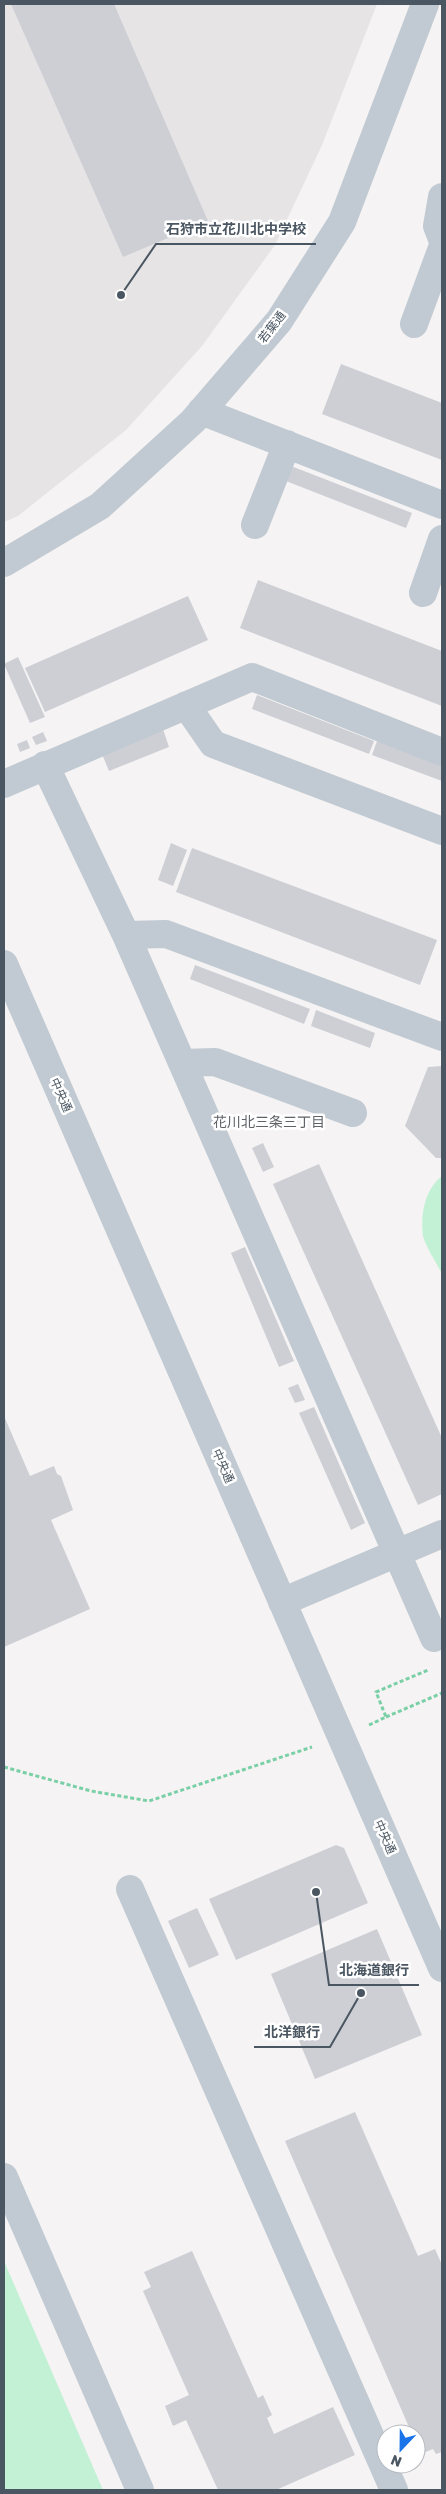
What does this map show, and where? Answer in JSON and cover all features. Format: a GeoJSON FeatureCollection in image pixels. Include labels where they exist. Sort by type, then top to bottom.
{"type":"FeatureCollection","features":[{"type":"Feature","properties":{"kind":"street","name":"若葉通"},"geometry":{"type":"LineString","coordinates":[[4,563],[100,506],[201,411],[279,321],[342,222],[425,4]]}},
{"type":"Feature","properties":{"kind":"street"},"geometry":{"type":"LineString","coordinates":[[442,197],[437,226],[442,239]]}},
{"type":"Feature","properties":{"kind":"street"},"geometry":{"type":"LineString","coordinates":[[414,324],[442,248]]}},
{"type":"Feature","properties":{"kind":"street"},"geometry":{"type":"LineString","coordinates":[[201,411],[442,504]]}},
{"type":"Feature","properties":{"kind":"street"},"geometry":{"type":"LineString","coordinates":[[255,525],[287,444]]}},
{"type":"Feature","properties":{"kind":"street"},"geometry":{"type":"LineString","coordinates":[[423,593],[442,539]]}},
{"type":"Feature","properties":{"kind":"street"},"geometry":{"type":"LineString","coordinates":[[4,784],[252,678],[442,752]]}},
{"type":"Feature","properties":{"kind":"street"},"geometry":{"type":"LineString","coordinates":[[186,705],[214,744],[442,831]]}},
{"type":"Feature","properties":{"kind":"street"},"geometry":{"type":"LineString","coordinates":[[45,765],[126,935],[434,1638]]}},
{"type":"Feature","properties":{"kind":"street"},"geometry":{"type":"LineString","coordinates":[[126,935],[166,934],[442,1037]]}},
{"type":"Feature","properties":{"kind":"street","name":"中央通"},"geometry":{"type":"LineString","coordinates":[[4,964],[442,1968]]}},
{"type":"Feature","properties":{"kind":"street"},"geometry":{"type":"LineString","coordinates":[[183,1063],[215,1062],[353,1113]]}},
{"type":"Feature","properties":{"kind":"street"},"geometry":{"type":"LineString","coordinates":[[282,1602],[442,1534]]}},
{"type":"Feature","properties":{"kind":"street"},"geometry":{"type":"LineString","coordinates":[[130,1889],[394,2490]]}},
{"type":"Feature","properties":{"kind":"street"},"geometry":{"type":"LineString","coordinates":[[4,2177],[140,2490]]}},
{"type":"Feature","properties":{"kind":"path"},"geometry":{"type":"LineString","coordinates":[[386,1717],[376,1692],[434,1668]]}},
{"type":"Feature","properties":{"kind":"path"},"geometry":{"type":"LineString","coordinates":[[4,1767],[92,1791],[149,1801],[341,1738],[442,1693]]}},
{"type":"Feature","properties":{"kind":"shaded area"},"geometry":{"type":"Polygon","coordinates":[[[4,4],[377,4],[322,145],[275,245],[202,346],[126,430],[18,516],[4,522],[4,4]]]}},
{"type":"Feature","properties":{"kind":"green space"},"geometry":{"type":"Polygon","coordinates":[[[442,1176],[442,1274],[424,1241],[422,1219],[425,1203],[431,1188],[442,1176]]]}},
{"type":"Feature","properties":{"kind":"green space"},"geometry":{"type":"Polygon","coordinates":[[[4,2261],[103,2490],[4,2490],[4,2261]]]}},
{"type":"Feature","properties":{"kind":"building"},"geometry":{"type":"Polygon","coordinates":[[[11,4],[114,4],[208,221],[123,257],[11,4]]]}},
{"type":"Feature","properties":{"kind":"building"},"geometry":{"type":"Polygon","coordinates":[[[341,364],[442,403],[442,460],[322,414],[341,364]]]}},
{"type":"Feature","properties":{"kind":"building"},"geometry":{"type":"Polygon","coordinates":[[[291,466],[412,513],[406,528],[286,481],[291,466]]]}},
{"type":"Feature","properties":{"kind":"building"},"geometry":{"type":"Polygon","coordinates":[[[258,580],[442,651],[442,706],[240,628],[258,580]]]}},
{"type":"Feature","properties":{"kind":"building"},"geometry":{"type":"Polygon","coordinates":[[[188,596],[208,640],[45,712],[25,668],[188,596]]]}},
{"type":"Feature","properties":{"kind":"building"},"geometry":{"type":"Polygon","coordinates":[[[18,657],[45,717],[30,723],[4,664],[18,657]]]}},
{"type":"Feature","properties":{"kind":"building"},"geometry":{"type":"Polygon","coordinates":[[[257,695],[374,741],[369,754],[252,709],[257,695]]]}},
{"type":"Feature","properties":{"kind":"building"},"geometry":{"type":"Polygon","coordinates":[[[163,729],[169,747],[109,771],[102,754],[163,729]]]}},
{"type":"Feature","properties":{"kind":"building"},"geometry":{"type":"Polygon","coordinates":[[[43,732],[47,741],[36,745],[32,737],[43,732]]]}},
{"type":"Feature","properties":{"kind":"building"},"geometry":{"type":"Polygon","coordinates":[[[27,740],[30,748],[20,752],[17,744],[27,740]]]}},
{"type":"Feature","properties":{"kind":"building"},"geometry":{"type":"Polygon","coordinates":[[[377,741],[442,765],[442,781],[372,755],[377,741]]]}},
{"type":"Feature","properties":{"kind":"building"},"geometry":{"type":"Polygon","coordinates":[[[171,843],[187,850],[173,886],[158,880],[171,843]]]}},
{"type":"Feature","properties":{"kind":"building"},"geometry":{"type":"Polygon","coordinates":[[[192,848],[437,940],[420,985],[176,892],[192,848]]]}},
{"type":"Feature","properties":{"kind":"building"},"geometry":{"type":"Polygon","coordinates":[[[195,965],[310,1009],[304,1024],[190,979],[195,965]]]}},
{"type":"Feature","properties":{"kind":"building"},"geometry":{"type":"Polygon","coordinates":[[[316,1010],[375,1033],[370,1048],[311,1026],[316,1010]]]}},
{"type":"Feature","properties":{"kind":"building"},"geometry":{"type":"Polygon","coordinates":[[[442,1066],[442,1158],[436,1158],[405,1126],[428,1067],[442,1066]]]}},
{"type":"Feature","properties":{"kind":"building"},"geometry":{"type":"Polygon","coordinates":[[[263,1143],[274,1167],[263,1172],[252,1148],[263,1143]]]}},
{"type":"Feature","properties":{"kind":"building"},"geometry":{"type":"Polygon","coordinates":[[[319,1164],[442,1438],[442,1494],[418,1505],[273,1184],[319,1164]]]}},
{"type":"Feature","properties":{"kind":"building"},"geometry":{"type":"Polygon","coordinates":[[[245,1247],[294,1361],[279,1367],[231,1253],[245,1247]]]}},
{"type":"Feature","properties":{"kind":"building"},"geometry":{"type":"Polygon","coordinates":[[[298,1384],[305,1400],[295,1403],[288,1388],[298,1384]]]}},
{"type":"Feature","properties":{"kind":"building"},"geometry":{"type":"Polygon","coordinates":[[[314,1407],[365,1523],[351,1530],[299,1413],[314,1407]]]}},
{"type":"Feature","properties":{"kind":"building"},"geometry":{"type":"Polygon","coordinates":[[[4,1416],[30,1476],[54,1466],[57,1474],[61,1476],[73,1510],[51,1520],[90,1609],[4,1647],[4,1416]]]}},
{"type":"Feature","properties":{"kind":"building"},"geometry":{"type":"Polygon","coordinates":[[[336,1845],[344,1848],[368,1903],[236,1960],[209,1899],[336,1845]]]}},
{"type":"Feature","properties":{"kind":"building"},"geometry":{"type":"Polygon","coordinates":[[[197,1908],[219,1955],[189,1968],[168,1921],[197,1908]]]}},
{"type":"Feature","properties":{"kind":"building"},"geometry":{"type":"Polygon","coordinates":[[[377,1929],[422,2035],[315,2079],[271,1974],[377,1929]]]}},
{"type":"Feature","properties":{"kind":"building"},"geometry":{"type":"Polygon","coordinates":[[[355,2112],[418,2256],[435,2249],[442,2265],[442,2452],[436,2454],[433,2449],[426,2452],[426,2424],[408,2424],[285,2141],[355,2112]]]}},
{"type":"Feature","properties":{"kind":"building"},"geometry":{"type":"Polygon","coordinates":[[[192,2251],[258,2398],[263,2395],[272,2415],[267,2418],[274,2434],[333,2407],[355,2455],[276,2490],[218,2490],[186,2420],[173,2426],[165,2406],[189,2395],[143,2291],[151,2287],[144,2272],[192,2251]]]}},
{"type":"Feature","properties":{"kind":"place","name":"石狩市立花川北中学校"},"geometry":{"type":"Point","coordinates":[121,295]}},
{"type":"Feature","properties":{"kind":"place","name":"北海道銀行"},"geometry":{"type":"Point","coordinates":[316,1892]}},
{"type":"Feature","properties":{"kind":"place","name":"北洋銀行"},"geometry":{"type":"Point","coordinates":[361,1993]}},
{"type":"Feature","properties":{"kind":"district","name":"花川北三条三丁目"},"geometry":{"type":"Point","coordinates":[269,1122]}}]}
